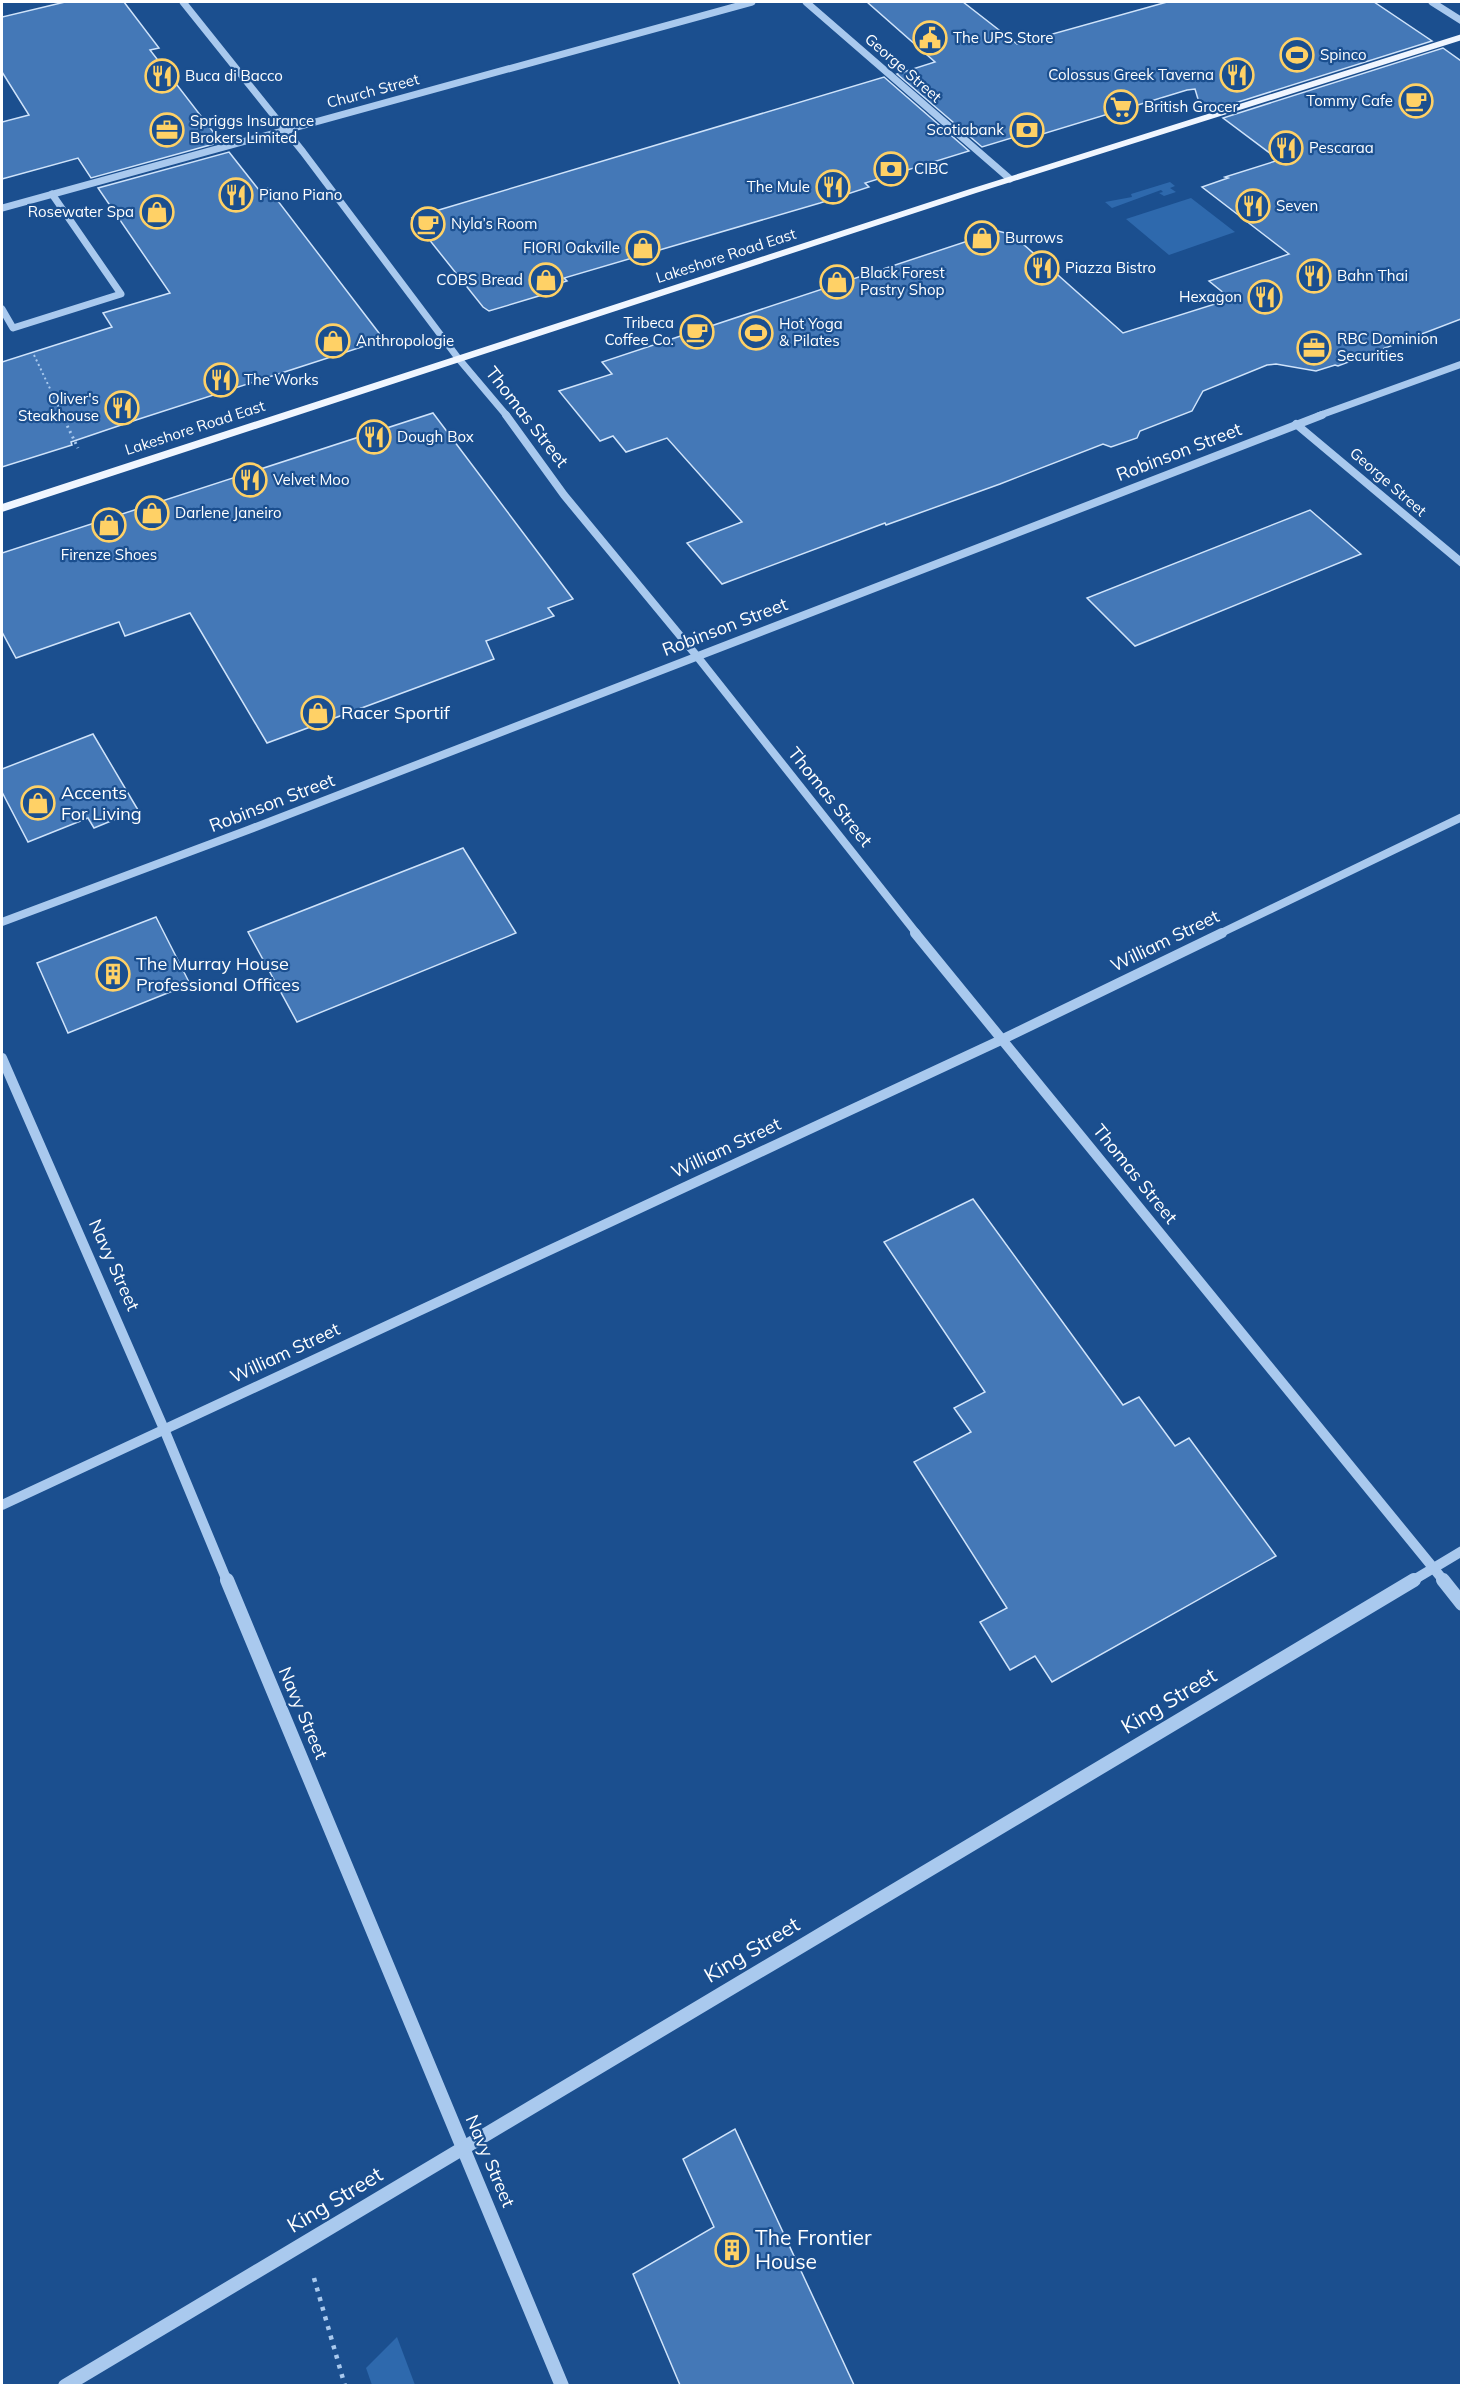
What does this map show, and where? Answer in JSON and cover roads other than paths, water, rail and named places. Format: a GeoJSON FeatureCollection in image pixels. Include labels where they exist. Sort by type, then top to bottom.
{"type":"FeatureCollection","features":[{"type":"Feature","properties":{"kind":"main road","name":"Lakeshore Road East"},"geometry":{"type":"LineString","coordinates":[[2,508],[1010,179],[1461,37]]}},
{"type":"Feature","properties":{"kind":"street","name":"Thomas Street"},"geometry":{"type":"LineString","coordinates":[[183,2],[284,129],[458,358],[497,404],[564,495],[696,655],[734,706],[1001,1040],[1434,1568],[1461,1604]]}},
{"type":"Feature","properties":{"kind":"street","name":"Church Street"},"geometry":{"type":"LineString","coordinates":[[2,208],[752,2]]}},
{"type":"Feature","properties":{"kind":"street","name":"George Street"},"geometry":{"type":"LineString","coordinates":[[806,2],[1010,179]]}},
{"type":"Feature","properties":{"kind":"street"},"geometry":{"type":"LineString","coordinates":[[1432,2],[1461,21]]}},
{"type":"Feature","properties":{"kind":"street"},"geometry":{"type":"LineString","coordinates":[[2,309],[13,328],[121,294],[52,194]]}},
{"type":"Feature","properties":{"kind":"street","name":"Robinson Street"},"geometry":{"type":"LineString","coordinates":[[2,922],[248,830],[1296,424],[1461,364]]}},
{"type":"Feature","properties":{"kind":"street","name":"George Street"},"geometry":{"type":"LineString","coordinates":[[1296,424],[1461,563]]}},
{"type":"Feature","properties":{"kind":"street","name":"William Street"},"geometry":{"type":"LineString","coordinates":[[2,1505],[1001,1040],[1461,817]]}},
{"type":"Feature","properties":{"kind":"street","name":"Navy Street"},"geometry":{"type":"LineString","coordinates":[[2,1058],[164,1429],[562,2385]]}},
{"type":"Feature","properties":{"kind":"street","name":"King Street"},"geometry":{"type":"LineString","coordinates":[[64,2385],[1461,1551]]}},
{"type":"Feature","properties":{"kind":"place","name":"The UPS Store"},"geometry":{"type":"Point","coordinates":[930,38]}},
{"type":"Feature","properties":{"kind":"place","name":"Spinco"},"geometry":{"type":"Point","coordinates":[1297,55]}},
{"type":"Feature","properties":{"kind":"place","name":"Colossus Greek Taverna"},"geometry":{"type":"Point","coordinates":[1237,75]}},
{"type":"Feature","properties":{"kind":"place","name":"Buca di Bacco"},"geometry":{"type":"Point","coordinates":[162,76]}},
{"type":"Feature","properties":{"kind":"place","name":"Tommy Cafe"},"geometry":{"type":"Point","coordinates":[1416,101]}},
{"type":"Feature","properties":{"kind":"place","name":"British Grocer"},"geometry":{"type":"Point","coordinates":[1121,107]}},
{"type":"Feature","properties":{"kind":"place","name":"Spriggs Insurance Brokers Limited"},"geometry":{"type":"Point","coordinates":[167,130]}},
{"type":"Feature","properties":{"kind":"place","name":"Scotiabank"},"geometry":{"type":"Point","coordinates":[1027,130]}},
{"type":"Feature","properties":{"kind":"place","name":"Pescaraa"},"geometry":{"type":"Point","coordinates":[1286,148]}},
{"type":"Feature","properties":{"kind":"place","name":"CIBC"},"geometry":{"type":"Point","coordinates":[891,169]}},
{"type":"Feature","properties":{"kind":"place","name":"The Mule"},"geometry":{"type":"Point","coordinates":[833,187]}},
{"type":"Feature","properties":{"kind":"place","name":"Piano Piano"},"geometry":{"type":"Point","coordinates":[236,195]}},
{"type":"Feature","properties":{"kind":"place","name":"Seven"},"geometry":{"type":"Point","coordinates":[1253,206]}},
{"type":"Feature","properties":{"kind":"place","name":"Rosewater Spa"},"geometry":{"type":"Point","coordinates":[157,212]}},
{"type":"Feature","properties":{"kind":"place","name":"Nyla’s Room"},"geometry":{"type":"Point","coordinates":[428,224]}},
{"type":"Feature","properties":{"kind":"place","name":"Burrows"},"geometry":{"type":"Point","coordinates":[982,238]}},
{"type":"Feature","properties":{"kind":"place","name":"FIORI Oakville"},"geometry":{"type":"Point","coordinates":[643,248]}},
{"type":"Feature","properties":{"kind":"place","name":"Piazza Bistro"},"geometry":{"type":"Point","coordinates":[1042,268]}},
{"type":"Feature","properties":{"kind":"place","name":"Bahn Thai"},"geometry":{"type":"Point","coordinates":[1314,276]}},
{"type":"Feature","properties":{"kind":"place","name":"COBS Bread"},"geometry":{"type":"Point","coordinates":[546,280]}},
{"type":"Feature","properties":{"kind":"place","name":"Black Forest Pastry Shop"},"geometry":{"type":"Point","coordinates":[837,282]}},
{"type":"Feature","properties":{"kind":"place","name":"Hexagon"},"geometry":{"type":"Point","coordinates":[1265,297]}},
{"type":"Feature","properties":{"kind":"place","name":"Tribeca Coffee Co."},"geometry":{"type":"Point","coordinates":[697,332]}},
{"type":"Feature","properties":{"kind":"place","name":"Hot Yoga & Pilates"},"geometry":{"type":"Point","coordinates":[756,333]}},
{"type":"Feature","properties":{"kind":"place","name":"Anthropologie"},"geometry":{"type":"Point","coordinates":[333,341]}},
{"type":"Feature","properties":{"kind":"place","name":"RBC Dominion Securities"},"geometry":{"type":"Point","coordinates":[1314,348]}},
{"type":"Feature","properties":{"kind":"place","name":"The Works"},"geometry":{"type":"Point","coordinates":[221,380]}},
{"type":"Feature","properties":{"kind":"place","name":"Oliver's Steakhouse"},"geometry":{"type":"Point","coordinates":[122,408]}},
{"type":"Feature","properties":{"kind":"place","name":"Dough Box"},"geometry":{"type":"Point","coordinates":[374,437]}},
{"type":"Feature","properties":{"kind":"place","name":"Velvet Moo"},"geometry":{"type":"Point","coordinates":[250,480]}},
{"type":"Feature","properties":{"kind":"place","name":"Darlene Janeiro"},"geometry":{"type":"Point","coordinates":[152,513]}},
{"type":"Feature","properties":{"kind":"place","name":"Firenze Shoes"},"geometry":{"type":"Point","coordinates":[109,525]}},
{"type":"Feature","properties":{"kind":"place","name":"Racer Sportif"},"geometry":{"type":"Point","coordinates":[318,713]}},
{"type":"Feature","properties":{"kind":"place","name":"Accents For Living"},"geometry":{"type":"Point","coordinates":[38,803]}},
{"type":"Feature","properties":{"kind":"place","name":"The Murray House Professional Offices"},"geometry":{"type":"Point","coordinates":[113,974]}},
{"type":"Feature","properties":{"kind":"place","name":"The Frontier House"},"geometry":{"type":"Point","coordinates":[732,2250]}}]}
